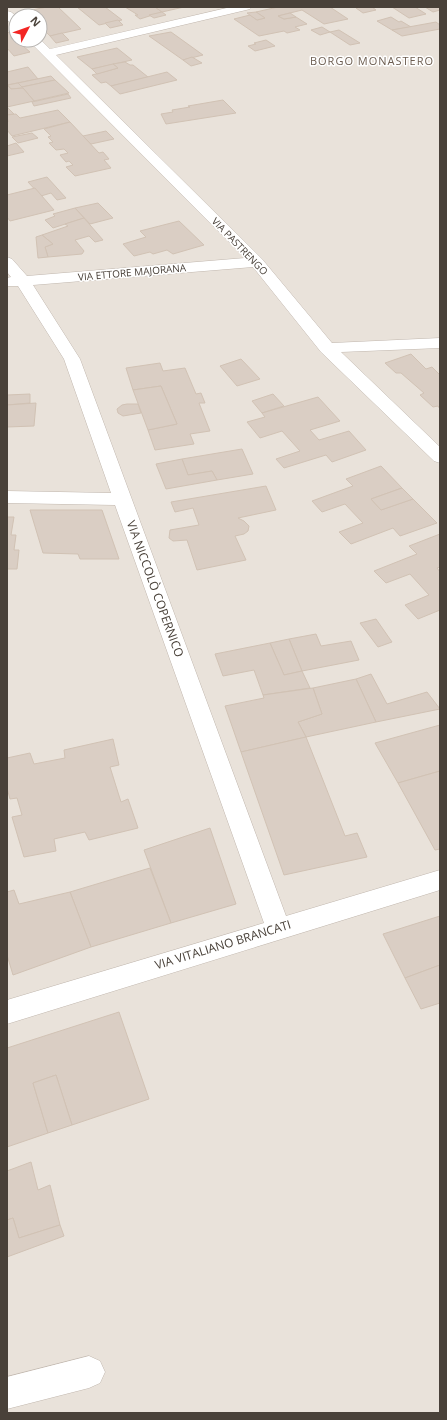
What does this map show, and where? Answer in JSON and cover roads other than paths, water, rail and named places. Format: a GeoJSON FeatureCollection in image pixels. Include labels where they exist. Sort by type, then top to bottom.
{"type":"FeatureCollection","features":[{"type":"Feature","properties":{"kind":"street"},"geometry":{"type":"LineString","coordinates":[[47,53],[246,7]]}},
{"type":"Feature","properties":{"kind":"street","name":"VIA PASTRENGO"},"geometry":{"type":"LineString","coordinates":[[42,48],[257,262],[327,348],[440,457]]}},
{"type":"Feature","properties":{"kind":"street","name":"VIA NICCOLÒ COPERNICO"},"geometry":{"type":"LineString","coordinates":[[7,262],[14,281],[72,359],[278,928]]}},
{"type":"Feature","properties":{"kind":"street","name":"VIA ETTORE MAJORANA"},"geometry":{"type":"LineString","coordinates":[[14,281],[257,262]]}},
{"type":"Feature","properties":{"kind":"street"},"geometry":{"type":"LineString","coordinates":[[327,348],[440,343]]}},
{"type":"Feature","properties":{"kind":"street"},"geometry":{"type":"LineString","coordinates":[[7,497],[122,498]]}},
{"type":"Feature","properties":{"kind":"street","name":"VIA VITALIANO BRANCATI"},"geometry":{"type":"LineString","coordinates":[[7,1012],[278,928],[440,880]]}},
{"type":"Feature","properties":{"kind":"street"},"geometry":{"type":"LineString","coordinates":[[7,1393],[89,1372]]}},
{"type":"Feature","properties":{"kind":"district","name":"BORGO MONASTERO"},"geometry":{"type":"Point","coordinates":[372,61]}}]}
